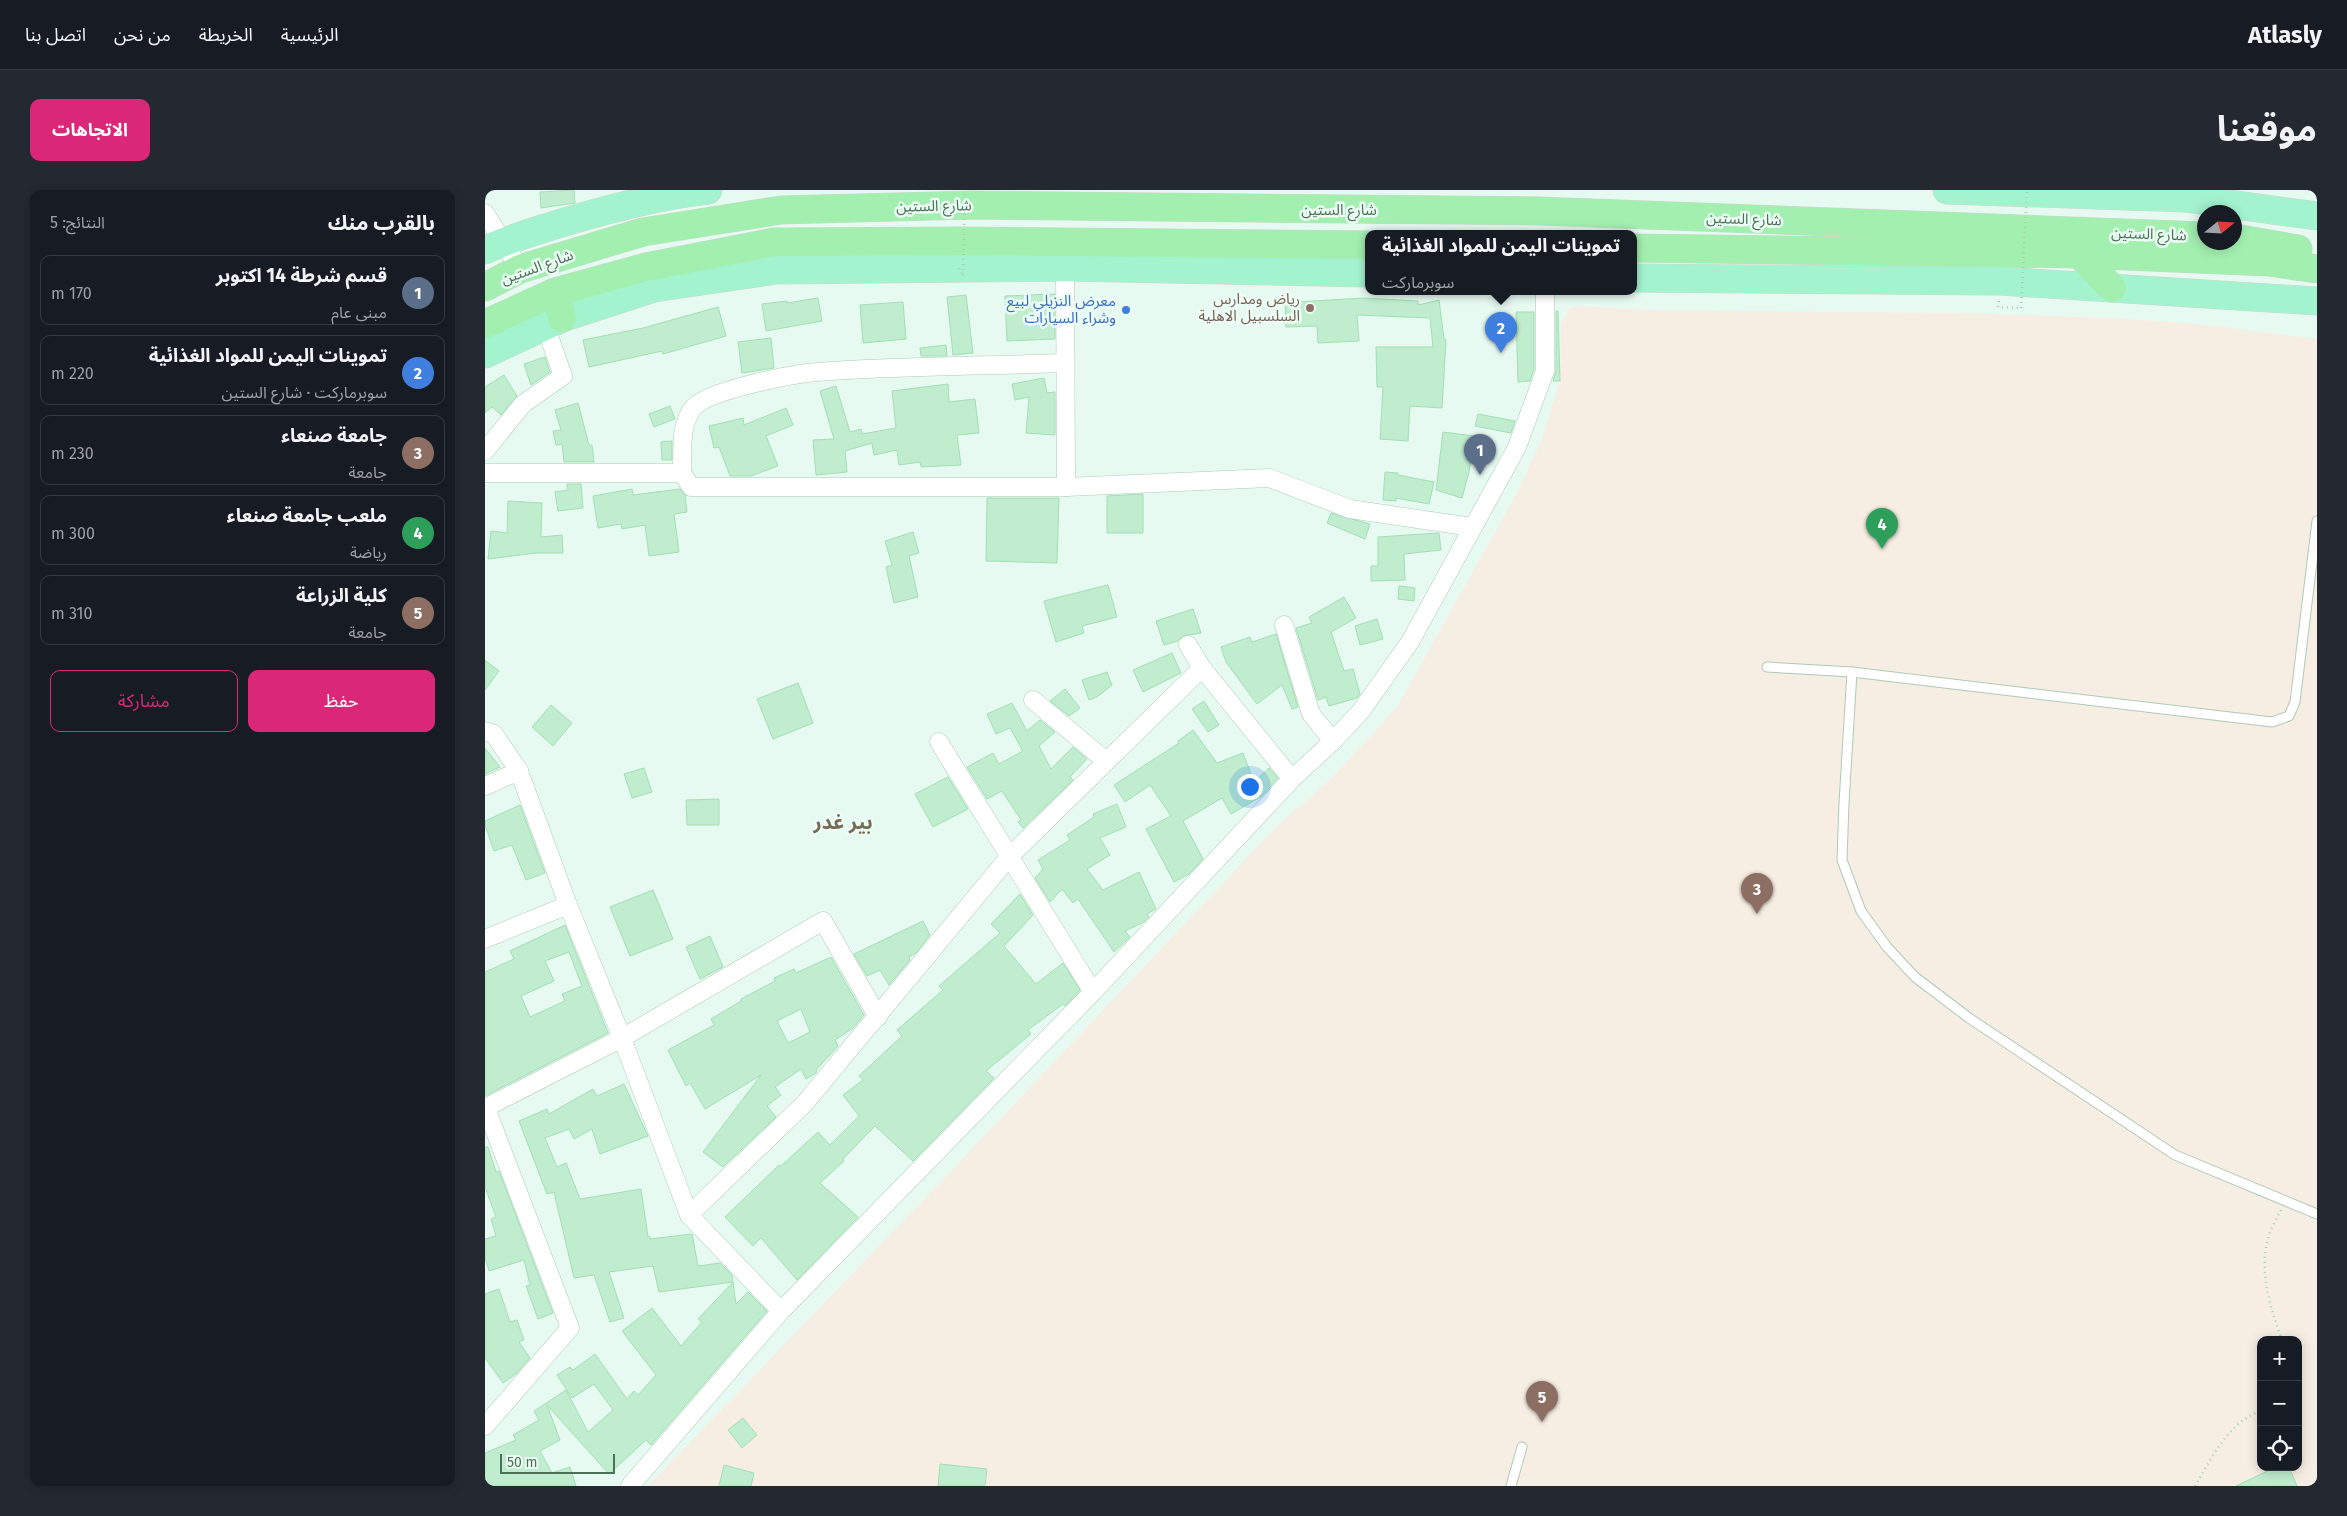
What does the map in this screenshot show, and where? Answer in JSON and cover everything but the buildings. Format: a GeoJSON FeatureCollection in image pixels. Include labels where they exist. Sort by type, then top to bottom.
{"type":"FeatureCollection","features":[{"type":"Feature","properties":{"kind":"highway","name":"شارع الستين"},"geometry":{"type":"LineString","coordinates":[[485,287],[520,270],[643,232],[781,210],[970,205],[1081,199],[1537,201],[2197,236]]}},
{"type":"Feature","properties":{"kind":"highway"},"geometry":{"type":"LineString","coordinates":[[2242,239],[2317,252]]}},
{"type":"Feature","properties":{"kind":"highway","name":"شارع الستين"},"geometry":{"type":"LineString","coordinates":[[485,324],[555,292],[646,267],[774,242],[1065,255],[1365,246]]}},
{"type":"Feature","properties":{"kind":"highway","name":"شارع الستين"},"geometry":{"type":"LineString","coordinates":[[1637,248],[2079,254],[2269,262],[2317,269]]}},
{"type":"Feature","properties":{"kind":"highway"},"geometry":{"type":"LineString","coordinates":[[2079,254],[2112,288]]}},
{"type":"Feature","properties":{"kind":"highway"},"geometry":{"type":"LineString","coordinates":[[554,322],[555,292]]}},
{"type":"Feature","properties":{"kind":"main road"},"geometry":{"type":"LineString","coordinates":[[494,246],[609,208],[668,194],[707,190]]}},
{"type":"Feature","properties":{"kind":"main road"},"geometry":{"type":"LineString","coordinates":[[1947,190],[2084,192],[2185,198],[2317,216]]}},
{"type":"Feature","properties":{"kind":"main road","name":"شارع الستين"},"geometry":{"type":"LineString","coordinates":[[485,354],[554,322],[654,288],[776,270],[959,268],[1065,255],[1365,273]]}},
{"type":"Feature","properties":{"kind":"main road"},"geometry":{"type":"LineString","coordinates":[[1637,278],[2000,281],[2317,301]]}},
{"type":"Feature","properties":{"kind":"street"},"geometry":{"type":"LineString","coordinates":[[485,213],[494,246],[520,270]]}},
{"type":"Feature","properties":{"kind":"street"},"geometry":{"type":"LineString","coordinates":[[1065,255],[1066,486]]}},
{"type":"Feature","properties":{"kind":"street"},"geometry":{"type":"LineString","coordinates":[[630,1486],[781,1311],[1093,992],[1291,779],[1333,741],[1361,711],[1409,642],[1517,447],[1545,371],[1545,295]]}},
{"type":"Feature","properties":{"kind":"street"},"geometry":{"type":"LineString","coordinates":[[485,451],[523,404],[563,376],[554,322]]}},
{"type":"Feature","properties":{"kind":"street"},"geometry":{"type":"LineString","coordinates":[[1064,363],[815,372],[736,388],[713,396],[694,407],[685,423],[681,473],[691,487],[1066,486],[1269,478],[1350,509],[1472,526]]}},
{"type":"Feature","properties":{"kind":"street"},"geometry":{"type":"LineString","coordinates":[[485,473],[681,473]]}},
{"type":"Feature","properties":{"kind":"street"},"geometry":{"type":"LineString","coordinates":[[1284,625],[1311,714],[1333,741]]}},
{"type":"Feature","properties":{"kind":"street"},"geometry":{"type":"LineString","coordinates":[[1188,644],[1202,668],[1291,779]]}},
{"type":"Feature","properties":{"kind":"street"},"geometry":{"type":"LineString","coordinates":[[689,1215],[805,1103],[1009,857],[1202,668]]}},
{"type":"Feature","properties":{"kind":"street"},"geometry":{"type":"LineString","coordinates":[[1033,700],[1106,761]]}},
{"type":"Feature","properties":{"kind":"street"},"geometry":{"type":"LineString","coordinates":[[485,731],[494,734],[519,771],[568,905],[622,1038],[689,1215],[781,1311]]}},
{"type":"Feature","properties":{"kind":"street"},"geometry":{"type":"LineString","coordinates":[[939,742],[1093,992]]}},
{"type":"Feature","properties":{"kind":"street"},"geometry":{"type":"LineString","coordinates":[[485,786],[519,771]]}},
{"type":"Feature","properties":{"kind":"street"},"geometry":{"type":"LineString","coordinates":[[485,938],[568,905]]}},
{"type":"Feature","properties":{"kind":"street"},"geometry":{"type":"LineString","coordinates":[[486,1422],[570,1328],[486,1108],[622,1038],[823,921],[878,1017]]}},
{"type":"Feature","properties":{"kind":"lane"},"geometry":{"type":"LineString","coordinates":[[1767,667],[1852,672],[2271,722],[2289,716],[2295,702],[2317,521]]}},
{"type":"Feature","properties":{"kind":"lane"},"geometry":{"type":"LineString","coordinates":[[1852,672],[1843,803],[1842,860],[1861,911],[1887,947],[1915,977],[1969,1018],[2175,1155],[2317,1214]]}},
{"type":"Feature","properties":{"kind":"lane"},"geometry":{"type":"LineString","coordinates":[[1511,1486],[1522,1447]]}},
{"type":"Feature","properties":{"kind":"path"},"geometry":{"type":"LineString","coordinates":[[959,268],[963,276],[965,190]]}},
{"type":"Feature","properties":{"kind":"path"},"geometry":{"type":"LineString","coordinates":[[1998,307],[2021,308],[2027,190]]}},
{"type":"Feature","properties":{"kind":"path"},"geometry":{"type":"LineString","coordinates":[[2281,1336],[2266,1284],[2265,1256],[2270,1234],[2285,1202]]}},
{"type":"Feature","properties":{"kind":"path"},"geometry":{"type":"LineString","coordinates":[[2195,1486],[2227,1434],[2249,1414],[2257,1412]]}},
{"type":"Feature","properties":{"kind":"shaded area"},"geometry":{"type":"Polygon","coordinates":[[[1577,306],[1651,310],[1963,313],[2115,318],[2211,325],[2317,339],[2317,1486],[648,1486],[954,1168],[1276,827],[1333,777],[1397,707],[1518,491],[1541,441],[1560,381],[1561,324],[1569,309],[1577,306]]]}},
{"type":"Feature","properties":{"kind":"place","name":"رياض ومدارس السلسبيل الاهلية"},"geometry":{"type":"Point","coordinates":[1310,308]}},
{"type":"Feature","properties":{"kind":"place","name":"معرض النزيلي لبيع وشراء السيارات"},"geometry":{"type":"Point","coordinates":[1126,310]}},
{"type":"Feature","properties":{"kind":"place","name":"تموينات اليمن للمواد الغذائية"},"geometry":{"type":"Point","coordinates":[1501,353]}},
{"type":"Feature","properties":{"kind":"place","name":"قسم شرطة 14 اكتوبر"},"geometry":{"type":"Point","coordinates":[1480,475]}},
{"type":"Feature","properties":{"kind":"place","name":"ملعب جامعة صنعاء"},"geometry":{"type":"Point","coordinates":[1882,549]}},
{"type":"Feature","properties":{"kind":"place","name":"جامعة صنعاء"},"geometry":{"type":"Point","coordinates":[1757,914]}},
{"type":"Feature","properties":{"kind":"place","name":"كلية الزراعة"},"geometry":{"type":"Point","coordinates":[1542,1422]}},
{"type":"Feature","properties":{"kind":"district","name":"بير غدر"},"geometry":{"type":"Point","coordinates":[843,822]}}]}
